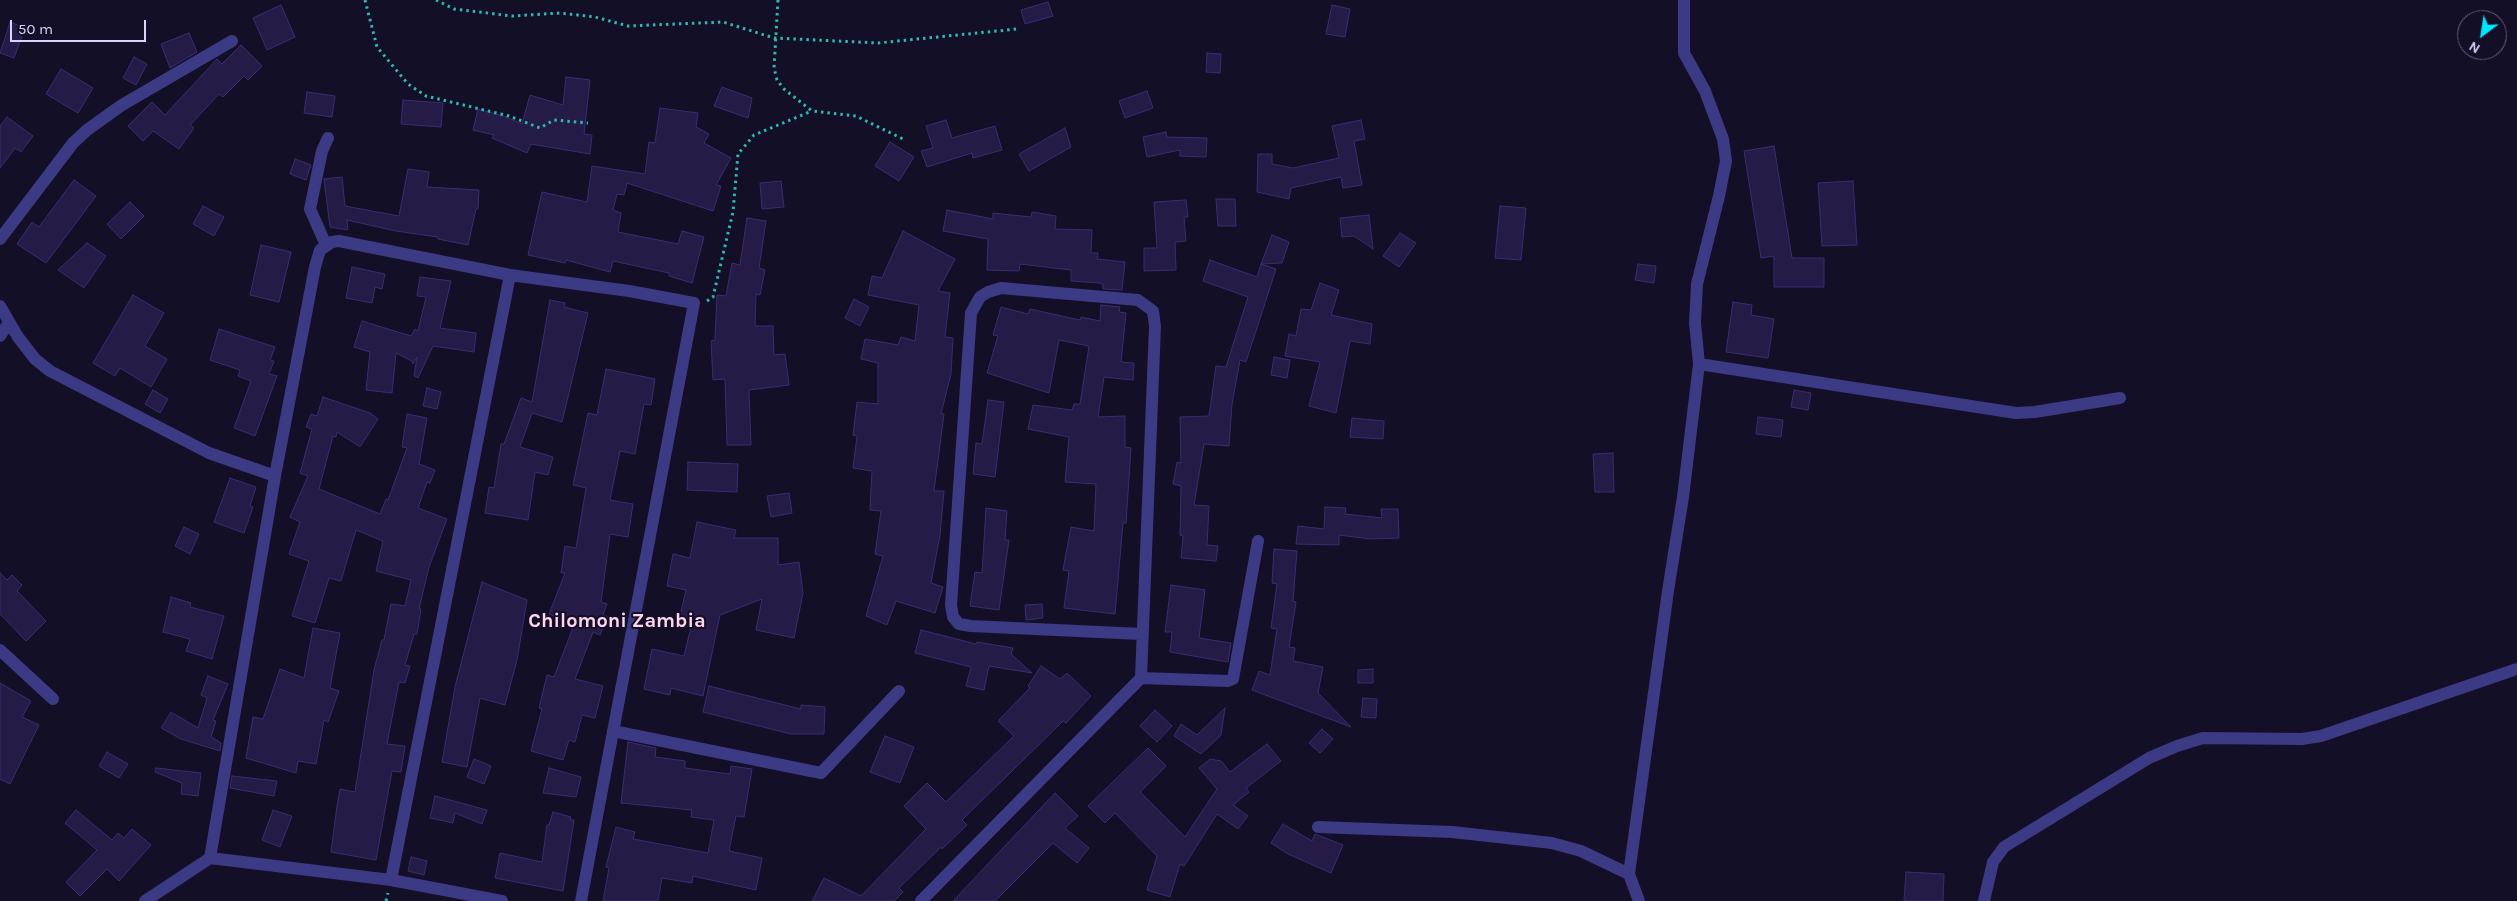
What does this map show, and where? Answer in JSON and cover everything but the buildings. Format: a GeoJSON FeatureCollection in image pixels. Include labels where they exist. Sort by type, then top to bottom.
{"type":"FeatureCollection","features":[{"type":"Feature","properties":{"kind":"street"},"geometry":{"type":"LineString","coordinates":[[1639,901],[1629,874],[1668,591],[1683,497],[1699,364],[1695,323],[1697,284],[1726,161],[1722,139],[1704,91],[1684,53],[1684,0]]}},
{"type":"Feature","properties":{"kind":"street"},"geometry":{"type":"LineString","coordinates":[[0,239],[73,143],[87,130],[122,104],[232,41]]}},
{"type":"Feature","properties":{"kind":"street"},"geometry":{"type":"LineString","coordinates":[[326,245],[310,209],[322,151],[328,138]]}},
{"type":"Feature","properties":{"kind":"street"},"geometry":{"type":"LineString","coordinates":[[210,858],[275,476],[314,267],[317,256],[326,245],[332,242],[346,242],[510,275],[629,291],[694,303],[581,901]]}},
{"type":"Feature","properties":{"kind":"street"},"geometry":{"type":"LineString","coordinates":[[391,880],[510,275]]}},
{"type":"Feature","properties":{"kind":"street"},"geometry":{"type":"LineString","coordinates":[[922,901],[1141,678],[1141,634],[1155,326],[1152,311],[1138,300],[1001,288],[988,292],[980,297],[971,313],[952,605],[953,617],[959,624],[971,626],[1141,634]]}},
{"type":"Feature","properties":{"kind":"street"},"geometry":{"type":"LineString","coordinates":[[0,306],[18,337],[35,359],[50,371],[209,454],[275,476]]}},
{"type":"Feature","properties":{"kind":"street"},"geometry":{"type":"LineString","coordinates":[[0,336],[9,322]]}},
{"type":"Feature","properties":{"kind":"street"},"geometry":{"type":"LineString","coordinates":[[1699,364],[2016,413],[2035,412],[2120,398]]}},
{"type":"Feature","properties":{"kind":"street"},"geometry":{"type":"LineString","coordinates":[[1141,678],[1228,681],[1233,679],[1258,541]]}},
{"type":"Feature","properties":{"kind":"street"},"geometry":{"type":"LineString","coordinates":[[0,650],[53,699]]}},
{"type":"Feature","properties":{"kind":"street"},"geometry":{"type":"LineString","coordinates":[[1984,901],[1992,862],[2004,847],[2149,758],[2176,746],[2203,738],[2302,739],[2321,736],[2517,670]]}},
{"type":"Feature","properties":{"kind":"street"},"geometry":{"type":"LineString","coordinates":[[614,731],[821,773],[898,691]]}},
{"type":"Feature","properties":{"kind":"street"},"geometry":{"type":"LineString","coordinates":[[1318,827],[1452,832],[1552,843],[1581,851],[1629,874]]}},
{"type":"Feature","properties":{"kind":"street"},"geometry":{"type":"LineString","coordinates":[[145,901],[210,858],[391,880],[502,901]]}},
{"type":"Feature","properties":{"kind":"path"},"geometry":{"type":"LineString","coordinates":[[365,0],[377,47],[408,84],[426,96],[509,116],[540,128],[554,120],[588,123]]}},
{"type":"Feature","properties":{"kind":"path"},"geometry":{"type":"LineString","coordinates":[[436,0],[454,9],[512,16],[560,13],[587,16],[628,26],[723,22],[774,38],[878,43],[1017,29]]}},
{"type":"Feature","properties":{"kind":"path"},"geometry":{"type":"LineString","coordinates":[[778,0],[774,38],[774,68],[778,80],[784,89],[812,111]]}},
{"type":"Feature","properties":{"kind":"path"},"geometry":{"type":"LineString","coordinates":[[694,303],[710,300],[713,297],[733,212],[738,154],[754,135],[812,111],[856,116],[880,125],[903,139]]}},
{"type":"Feature","properties":{"kind":"district","name":"Chilomoni Zambia"},"geometry":{"type":"Point","coordinates":[617,621]}}]}
